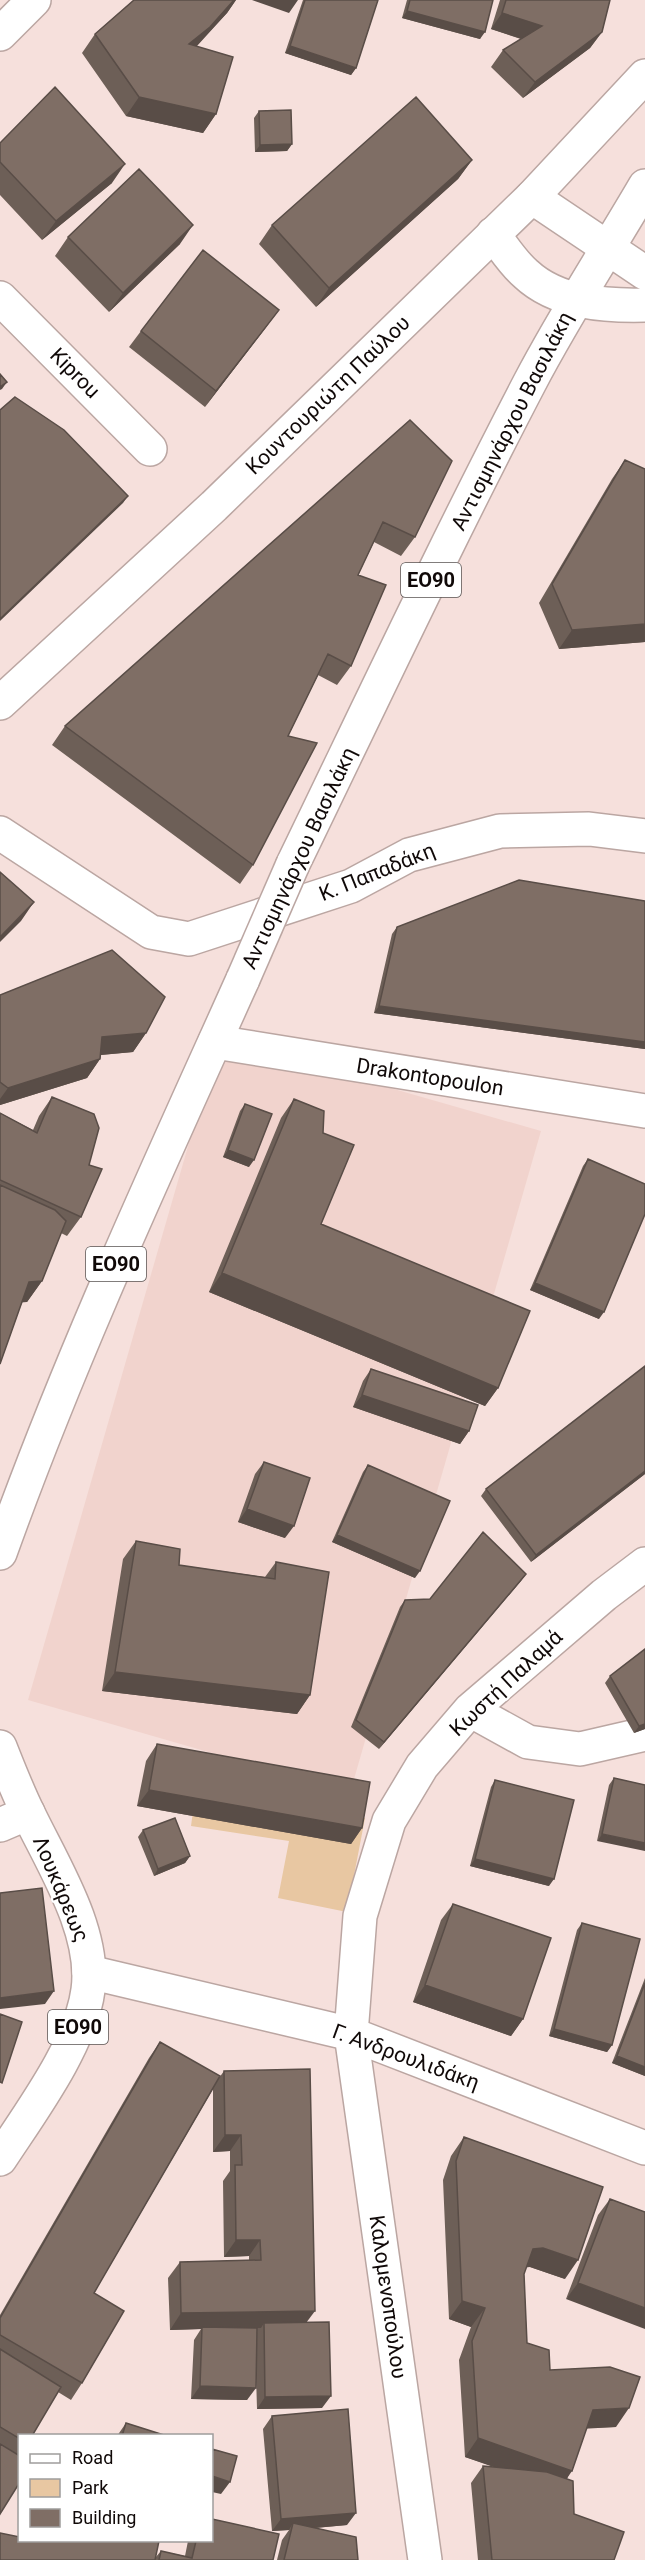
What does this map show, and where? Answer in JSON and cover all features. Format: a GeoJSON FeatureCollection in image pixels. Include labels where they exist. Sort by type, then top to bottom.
{"type":"FeatureCollection","features":[{"type":"Feature","properties":{"kind":"street"},"geometry":{"type":"LineString","coordinates":[[0,34],[34,0]]}},
{"type":"Feature","properties":{"kind":"street","name":"Κουντουριώτη Παύλου"},"geometry":{"type":"LineString","coordinates":[[0,703],[214,506],[532,197],[645,76]]}},
{"type":"Feature","properties":{"kind":"street","name":"Αντισμηνάρχου Βασιλάκη"},"geometry":{"type":"LineString","coordinates":[[0,1553],[45,1431],[129,1234],[293,864],[530,381],[576,299],[645,186]]}},
{"type":"Feature","properties":{"kind":"street"},"geometry":{"type":"LineString","coordinates":[[532,197],[645,273]]}},
{"type":"Feature","properties":{"kind":"street"},"geometry":{"type":"LineString","coordinates":[[493,234],[527,276],[555,292],[576,299],[604,304],[645,305]]}},
{"type":"Feature","properties":{"kind":"street","name":"Kiprou"},"geometry":{"type":"LineString","coordinates":[[0,298],[150,448]]}},
{"type":"Feature","properties":{"kind":"street","name":"Κ. Παπαδάκη"},"geometry":{"type":"LineString","coordinates":[[0,833],[151,932],[189,939],[351,886],[409,855],[500,831],[590,829],[645,836]]}},
{"type":"Feature","properties":{"kind":"street","name":"Drakontopoulon"},"geometry":{"type":"LineString","coordinates":[[215,1042],[645,1111]]}},
{"type":"Feature","properties":{"kind":"street","name":"Κωστή Παλαμά"},"geometry":{"type":"LineString","coordinates":[[351,2034],[360,1916],[389,1821],[422,1766],[470,1710],[604,1595],[645,1564]]}},
{"type":"Feature","properties":{"kind":"street"},"geometry":{"type":"LineString","coordinates":[[470,1710],[528,1742],[580,1749],[645,1734]]}},
{"type":"Feature","properties":{"kind":"street","name":"Λουκάρεως"},"geometry":{"type":"LineString","coordinates":[[0,1747],[14,1819],[61,1880],[83,1934],[89,1972],[88,1991],[74,2038],[38,2102],[0,2159]]}},
{"type":"Feature","properties":{"kind":"street","name":"Γ. Ανδρουλιδάκη"},"geometry":{"type":"LineString","coordinates":[[89,1972],[351,2034],[645,2148]]}},
{"type":"Feature","properties":{"kind":"street","name":"Καλομενοπούλου"},"geometry":{"type":"LineString","coordinates":[[351,2034],[425,2560]]}},
{"type":"Feature","properties":{"kind":"shaded area"},"geometry":{"type":"Polygon","coordinates":[[[219,1039],[541,1131],[350,1793],[28,1700],[219,1039]]]}},
{"type":"Feature","properties":{"kind":"green space"},"geometry":{"type":"Polygon","coordinates":[[[197,1782],[365,1818],[347,1912],[278,1898],[289,1841],[191,1826],[197,1782]]]}},
{"type":"Feature","properties":{"kind":"building"},"geometry":{"type":"Polygon","coordinates":[[[134,0],[234,0],[210,27],[189,44],[233,57],[216,114],[139,97],[95,34],[134,0]]]}},
{"type":"Feature","properties":{"kind":"building"},"geometry":{"type":"Polygon","coordinates":[[[305,0],[378,0],[356,68],[290,46],[305,0]]]}},
{"type":"Feature","properties":{"kind":"building"},"geometry":{"type":"Polygon","coordinates":[[[410,0],[493,0],[485,32],[407,11],[410,0]]]}},
{"type":"Feature","properties":{"kind":"building"},"geometry":{"type":"Polygon","coordinates":[[[506,0],[610,0],[602,32],[535,82],[503,50],[542,26],[502,13],[506,0]]]}},
{"type":"Feature","properties":{"kind":"building"},"geometry":{"type":"Polygon","coordinates":[[[55,87],[125,164],[56,221],[0,162],[0,143],[55,87]]]}},
{"type":"Feature","properties":{"kind":"building"},"geometry":{"type":"Polygon","coordinates":[[[416,97],[472,160],[329,288],[272,225],[416,97]]]}},
{"type":"Feature","properties":{"kind":"building"},"geometry":{"type":"Polygon","coordinates":[[[291,110],[292,144],[260,145],[259,111],[291,110]]]}},
{"type":"Feature","properties":{"kind":"building"},"geometry":{"type":"Polygon","coordinates":[[[139,169],[193,225],[123,293],[68,237],[139,169]]]}},
{"type":"Feature","properties":{"kind":"building"},"geometry":{"type":"Polygon","coordinates":[[[203,250],[279,310],[216,391],[141,331],[203,250]]]}},
{"type":"Feature","properties":{"kind":"building"},"geometry":{"type":"Polygon","coordinates":[[[0,374],[7,382],[0,387],[0,374]]]}},
{"type":"Feature","properties":{"kind":"building"},"geometry":{"type":"Polygon","coordinates":[[[15,397],[64,430],[128,496],[0,619],[0,410],[15,397]]]}},
{"type":"Feature","properties":{"kind":"building"},"geometry":{"type":"Polygon","coordinates":[[[410,420],[452,461],[415,537],[383,522],[358,575],[386,585],[351,666],[328,654],[288,736],[317,743],[253,865],[65,726],[410,420]]]}},
{"type":"Feature","properties":{"kind":"building"},"geometry":{"type":"Polygon","coordinates":[[[625,460],[645,469],[645,624],[572,630],[552,584],[625,460]]]}},
{"type":"Feature","properties":{"kind":"building"},"geometry":{"type":"Polygon","coordinates":[[[0,872],[34,902],[0,937],[0,872]]]}},
{"type":"Feature","properties":{"kind":"building"},"geometry":{"type":"Polygon","coordinates":[[[519,880],[645,901],[645,1042],[379,1006],[397,927],[519,880]]]}},
{"type":"Feature","properties":{"kind":"building"},"geometry":{"type":"Polygon","coordinates":[[[112,950],[165,997],[146,1033],[102,1037],[100,1059],[8,1088],[0,1082],[0,995],[112,950]]]}},
{"type":"Feature","properties":{"kind":"building"},"geometry":{"type":"Polygon","coordinates":[[[52,1097],[94,1114],[99,1128],[89,1165],[102,1169],[81,1217],[0,1180],[0,1113],[37,1133],[52,1097]]]}},
{"type":"Feature","properties":{"kind":"building"},"geometry":{"type":"Polygon","coordinates":[[[294,1099],[324,1111],[323,1133],[354,1145],[321,1224],[530,1311],[498,1388],[222,1273],[294,1099]]]}},
{"type":"Feature","properties":{"kind":"building"},"geometry":{"type":"Polygon","coordinates":[[[245,1104],[272,1114],[254,1160],[228,1150],[245,1104]]]}},
{"type":"Feature","properties":{"kind":"building"},"geometry":{"type":"Polygon","coordinates":[[[588,1159],[645,1184],[645,1214],[604,1312],[535,1283],[588,1159]]]}},
{"type":"Feature","properties":{"kind":"building"},"geometry":{"type":"Polygon","coordinates":[[[0,1185],[55,1210],[66,1221],[42,1281],[29,1282],[0,1364],[0,1185]]]}},
{"type":"Feature","properties":{"kind":"building"},"geometry":{"type":"Polygon","coordinates":[[[645,1366],[645,1471],[536,1555],[486,1489],[645,1366]]]}},
{"type":"Feature","properties":{"kind":"building"},"geometry":{"type":"Polygon","coordinates":[[[371,1369],[478,1405],[469,1431],[362,1395],[371,1369]]]}},
{"type":"Feature","properties":{"kind":"building"},"geometry":{"type":"Polygon","coordinates":[[[264,1462],[310,1478],[294,1526],[247,1509],[264,1462]]]}},
{"type":"Feature","properties":{"kind":"building"},"geometry":{"type":"Polygon","coordinates":[[[368,1465],[450,1501],[420,1571],[337,1535],[368,1465]]]}},
{"type":"Feature","properties":{"kind":"building"},"geometry":{"type":"Polygon","coordinates":[[[483,1532],[526,1574],[384,1742],[356,1720],[405,1600],[430,1599],[483,1532]]]}},
{"type":"Feature","properties":{"kind":"building"},"geometry":{"type":"Polygon","coordinates":[[[136,1541],[180,1549],[179,1565],[275,1579],[276,1562],[329,1572],[310,1695],[115,1672],[136,1541]]]}},
{"type":"Feature","properties":{"kind":"building"},"geometry":{"type":"Polygon","coordinates":[[[645,1649],[645,1724],[639,1726],[610,1676],[645,1649]]]}},
{"type":"Feature","properties":{"kind":"building"},"geometry":{"type":"Polygon","coordinates":[[[157,1744],[370,1782],[362,1828],[149,1790],[157,1744]]]}},
{"type":"Feature","properties":{"kind":"building"},"geometry":{"type":"Polygon","coordinates":[[[614,1778],[645,1785],[645,1843],[602,1834],[614,1778]]]}},
{"type":"Feature","properties":{"kind":"building"},"geometry":{"type":"Polygon","coordinates":[[[495,1780],[574,1800],[554,1879],[475,1859],[495,1780]]]}},
{"type":"Feature","properties":{"kind":"building"},"geometry":{"type":"Polygon","coordinates":[[[175,1818],[190,1856],[158,1869],[143,1830],[175,1818]]]}},
{"type":"Feature","properties":{"kind":"building"},"geometry":{"type":"Polygon","coordinates":[[[42,1888],[54,1991],[0,1998],[0,1893],[42,1888]]]}},
{"type":"Feature","properties":{"kind":"building"},"geometry":{"type":"Polygon","coordinates":[[[453,1904],[551,1938],[523,2019],[425,1985],[453,1904]]]}},
{"type":"Feature","properties":{"kind":"building"},"geometry":{"type":"Polygon","coordinates":[[[582,1923],[640,1939],[612,2045],[554,2029],[582,1923]]]}},
{"type":"Feature","properties":{"kind":"building"},"geometry":{"type":"Polygon","coordinates":[[[645,1983],[645,2067],[617,2056],[645,1983]]]}},
{"type":"Feature","properties":{"kind":"building"},"geometry":{"type":"Polygon","coordinates":[[[0,2014],[22,2022],[2,2083],[0,2082],[0,2014]]]}},
{"type":"Feature","properties":{"kind":"building"},"geometry":{"type":"Polygon","coordinates":[[[160,2042],[220,2076],[94,2293],[124,2311],[82,2383],[0,2335],[0,2318],[160,2042]]]}},
{"type":"Feature","properties":{"kind":"building"},"geometry":{"type":"Polygon","coordinates":[[[310,2069],[315,2311],[181,2313],[180,2262],[261,2260],[260,2240],[236,2240],[235,2165],[242,2165],[241,2135],[225,2135],[224,2071],[310,2069]]]}},
{"type":"Feature","properties":{"kind":"building"},"geometry":{"type":"Polygon","coordinates":[[[464,2137],[603,2187],[578,2260],[543,2248],[533,2249],[524,2274],[527,2343],[549,2350],[550,2370],[610,2367],[640,2377],[629,2408],[593,2410],[572,2471],[478,2438],[472,2341],[485,2308],[462,2301],[456,2161],[464,2137]]]}},
{"type":"Feature","properties":{"kind":"building"},"geometry":{"type":"Polygon","coordinates":[[[610,2199],[645,2212],[645,2308],[578,2283],[610,2199]]]}},
{"type":"Feature","properties":{"kind":"building"},"geometry":{"type":"Polygon","coordinates":[[[329,2322],[331,2396],[265,2397],[264,2323],[329,2322]]]}},
{"type":"Feature","properties":{"kind":"building"},"geometry":{"type":"Polygon","coordinates":[[[202,2327],[257,2328],[256,2388],[200,2386],[202,2327]]]}},
{"type":"Feature","properties":{"kind":"building"},"geometry":{"type":"Polygon","coordinates":[[[0,2349],[61,2387],[33,2434],[18,2434],[18,2438],[0,2427],[0,2349]]]}},
{"type":"Feature","properties":{"kind":"building"},"geometry":{"type":"Polygon","coordinates":[[[348,2409],[356,2513],[281,2519],[272,2416],[348,2409]]]}},
{"type":"Feature","properties":{"kind":"building"},"geometry":{"type":"Polygon","coordinates":[[[126,2423],[161,2434],[123,2434],[126,2423]]]}},
{"type":"Feature","properties":{"kind":"building"},"geometry":{"type":"Polygon","coordinates":[[[0,2444],[18,2455],[18,2485],[0,2514],[0,2444]]]}},
{"type":"Feature","properties":{"kind":"building"},"geometry":{"type":"Polygon","coordinates":[[[213,2449],[237,2456],[230,2482],[213,2476],[213,2449]]]}},
{"type":"Feature","properties":{"kind":"building"},"geometry":{"type":"Polygon","coordinates":[[[483,2466],[547,2472],[573,2481],[574,2514],[624,2532],[614,2560],[492,2560],[483,2466]]]}},
{"type":"Feature","properties":{"kind":"building"},"geometry":{"type":"Polygon","coordinates":[[[213,2519],[279,2534],[273,2560],[159,2560],[161,2551],[192,2558],[196,2542],[213,2542],[213,2519]]]}},
{"type":"Feature","properties":{"kind":"building"},"geometry":{"type":"Polygon","coordinates":[[[293,2523],[356,2537],[358,2560],[284,2560],[293,2523]]]}},
{"type":"Feature","properties":{"kind":"building"},"geometry":{"type":"Polygon","coordinates":[[[0,2533],[18,2537],[18,2542],[159,2542],[155,2560],[0,2560],[0,2533]]]}}]}
